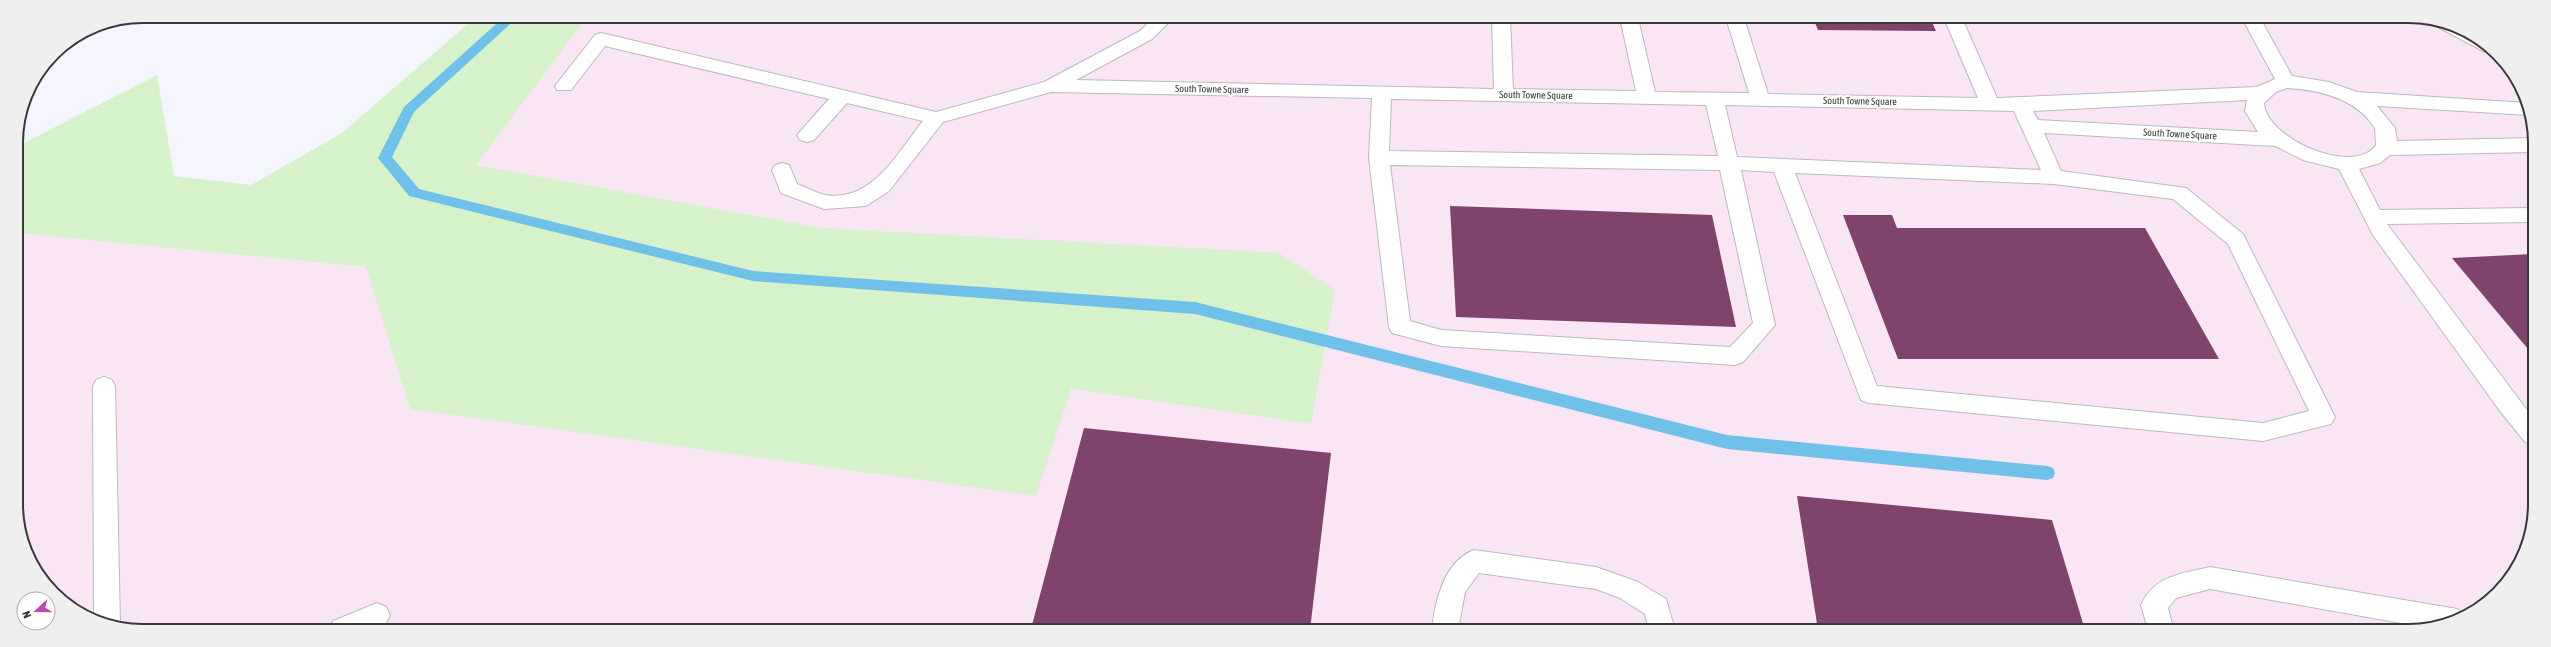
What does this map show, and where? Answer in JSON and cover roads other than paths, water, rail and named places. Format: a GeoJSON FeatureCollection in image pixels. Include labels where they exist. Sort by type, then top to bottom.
{"type":"FeatureCollection","features":[{"type":"Feature","properties":{"kind":"lane"},"geometry":{"type":"LineString","coordinates":[[564,86],[601,39],[936,118],[1051,86],[1146,35],[1159,23]]}},
{"type":"Feature","properties":{"kind":"lane"},"geometry":{"type":"LineString","coordinates":[[1501,23],[1504,94]]}},
{"type":"Feature","properties":{"kind":"lane"},"geometry":{"type":"LineString","coordinates":[[1630,23],[1647,97]]}},
{"type":"Feature","properties":{"kind":"lane"},"geometry":{"type":"LineString","coordinates":[[1737,23],[1760,99]]}},
{"type":"Feature","properties":{"kind":"lane"},"geometry":{"type":"LineString","coordinates":[[1955,23],[1990,103]]}},
{"type":"Feature","properties":{"kind":"lane"},"geometry":{"type":"LineString","coordinates":[[2254,23],[2286,82]]}},
{"type":"Feature","properties":{"kind":"lane","name":"South Towne Square"},"geometry":{"type":"LineString","coordinates":[[1051,86],[1990,103],[2021,105],[2257,93],[2269,86],[2286,82],[2308,83],[2330,89],[2352,98],[2368,108],[2381,122],[2388,136],[2387,148],[2382,154],[2367,161],[2346,163],[2311,155],[2280,140],[2269,132],[2257,118],[2253,105],[2257,93]]}},
{"type":"Feature","properties":{"kind":"lane"},"geometry":{"type":"LineString","coordinates":[[1382,92],[1379,158],[1400,327],[1441,338],[1735,356],[1764,325],[1714,98]]}},
{"type":"Feature","properties":{"kind":"lane"},"geometry":{"type":"LineString","coordinates":[[807,135],[843,96]]}},
{"type":"Feature","properties":{"kind":"lane","name":"South Towne Square"},"geometry":{"type":"LineString","coordinates":[[2352,98],[2523,109]]}},
{"type":"Feature","properties":{"kind":"lane"},"geometry":{"type":"LineString","coordinates":[[2021,105],[2054,177]]}},
{"type":"Feature","properties":{"kind":"lane"},"geometry":{"type":"LineString","coordinates":[[782,170],[788,188],[824,202],[860,201],[882,186],[936,118]]}},
{"type":"Feature","properties":{"kind":"lane","name":"South Towne Square"},"geometry":{"type":"LineString","coordinates":[[2030,126],[2280,140]]}},
{"type":"Feature","properties":{"kind":"lane"},"geometry":{"type":"LineString","coordinates":[[2387,148],[2528,145]]}},
{"type":"Feature","properties":{"kind":"lane"},"geometry":{"type":"LineString","coordinates":[[1379,158],[1729,163],[2054,177],[2179,193],[2236,240],[2323,417],[2263,432],[1869,394],[1782,166]]}},
{"type":"Feature","properties":{"kind":"lane"},"geometry":{"type":"LineString","coordinates":[[2346,163],[2372,217],[2508,405],[2528,430]]}},
{"type":"Feature","properties":{"kind":"lane"},"geometry":{"type":"LineString","coordinates":[[2372,217],[2528,215]]}},
{"type":"Feature","properties":{"kind":"lane"},"geometry":{"type":"LineString","coordinates":[[104,386],[107,619]]}},
{"type":"Feature","properties":{"kind":"lane"},"geometry":{"type":"LineString","coordinates":[[1446,624],[1447,606],[1461,574],[1474,561],[1596,578],[1629,590],[1657,607],[1661,624]]}},
{"type":"Feature","properties":{"kind":"lane"},"geometry":{"type":"LineString","coordinates":[[2159,624],[2154,605],[2168,589],[2210,578],[2443,619]]}},
{"type":"Feature","properties":{"kind":"lane"},"geometry":{"type":"LineString","coordinates":[[355,624],[377,616]]}},
{"type":"Feature","properties":{"kind":"waterway"},"geometry":{"type":"LineString","coordinates":[[505,23],[409,110],[385,158],[414,193],[753,276],[1195,308],[1727,442],[2047,473]]}}]}
